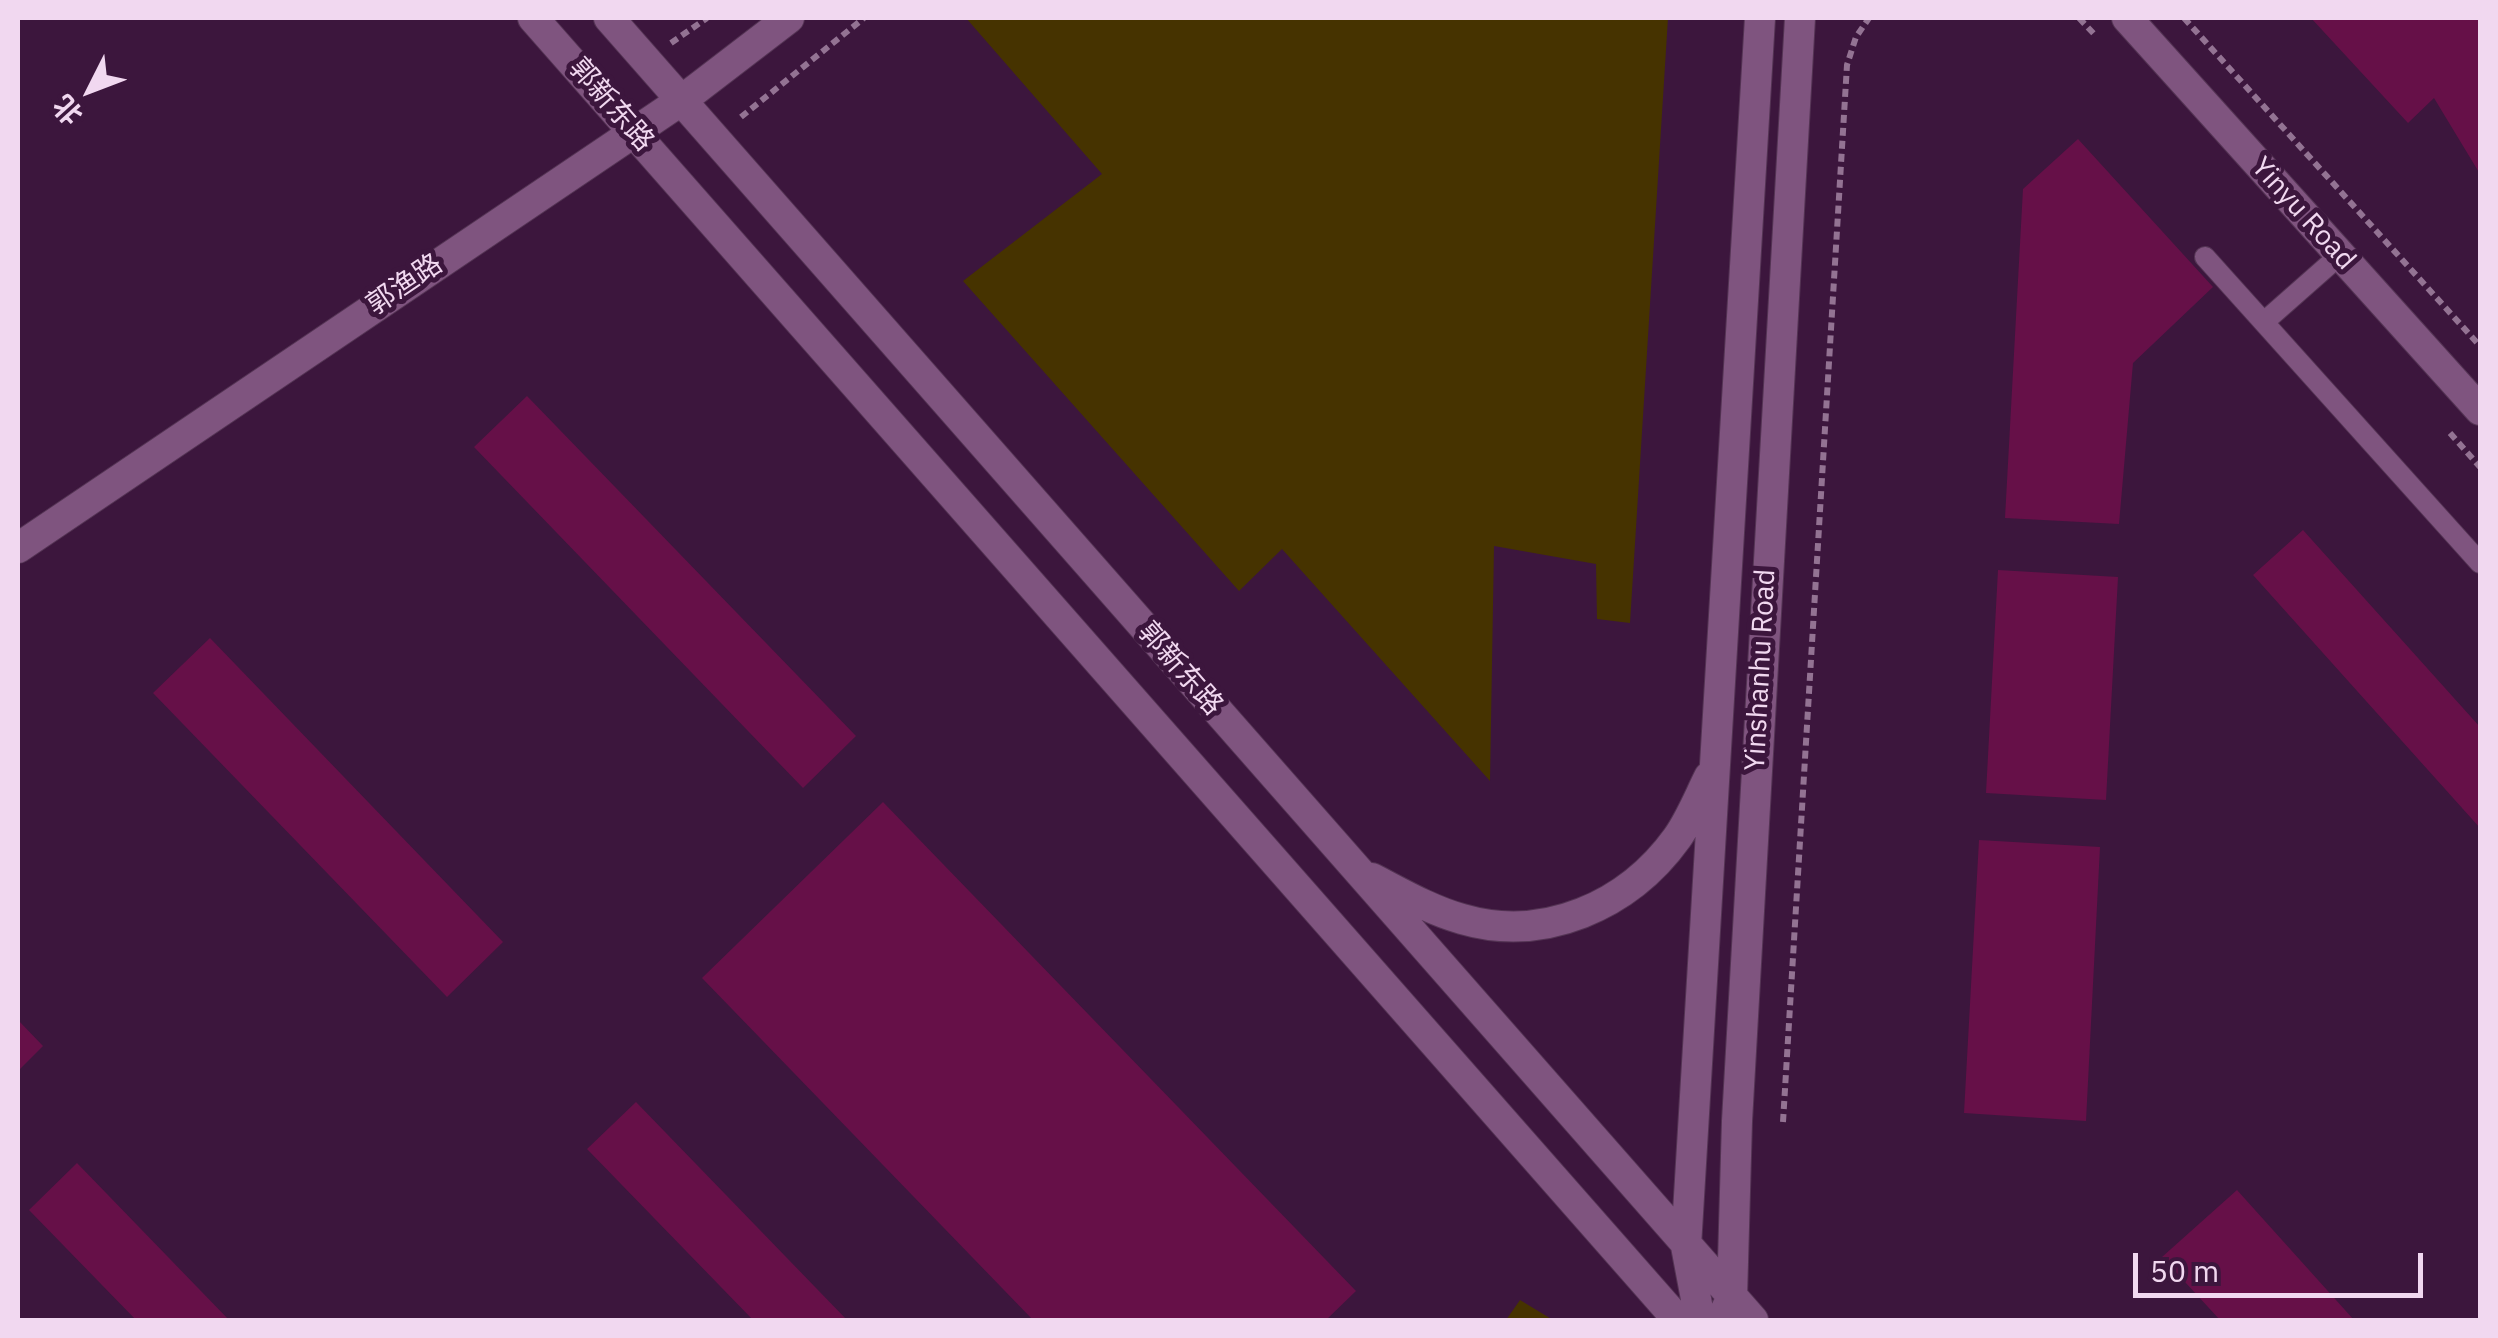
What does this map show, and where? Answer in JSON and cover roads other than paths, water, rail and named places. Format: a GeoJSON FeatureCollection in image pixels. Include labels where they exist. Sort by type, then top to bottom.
{"type":"FeatureCollection","features":[{"type":"Feature","properties":{"kind":"main road","name":"郭新东路"},"geometry":{"type":"LineString","coordinates":[[533,18],[1678,1320]]}},
{"type":"Feature","properties":{"kind":"main road","name":"郭新东路"},"geometry":{"type":"LineString","coordinates":[[608,18],[1686,1246],[1726,1309],[1753,1320]]}},
{"type":"Feature","properties":{"kind":"main road","name":"郭渔路"},"geometry":{"type":"LineString","coordinates":[[18,548],[682,100],[789,18]]}},
{"type":"Feature","properties":{"kind":"main road","name":"Yinshanhu Road"},"geometry":{"type":"LineString","coordinates":[[1700,1320],[1686,1246],[1760,18]]}},
{"type":"Feature","properties":{"kind":"main road","name":"Yinshanhu Road"},"geometry":{"type":"LineString","coordinates":[[1726,1309],[1800,18]]}},
{"type":"Feature","properties":{"kind":"main road"},"geometry":{"type":"LineString","coordinates":[[1798,60],[1819,18]]}},
{"type":"Feature","properties":{"kind":"main road","name":"Yinyu Road"},"geometry":{"type":"LineString","coordinates":[[2126,18],[2340,255],[2477,398]]}},
{"type":"Feature","properties":{"kind":"main road"},"geometry":{"type":"LineString","coordinates":[[1354,868],[1424,905],[1463,920],[1530,927],[1562,921],[1620,894],[1651,869],[1678,836],[1714,766]]}},
{"type":"Feature","properties":{"kind":"lane"},"geometry":{"type":"LineString","coordinates":[[2264,322],[2340,255]]}},
{"type":"Feature","properties":{"kind":"lane"},"geometry":{"type":"LineString","coordinates":[[2205,257],[2480,564]]}}]}
